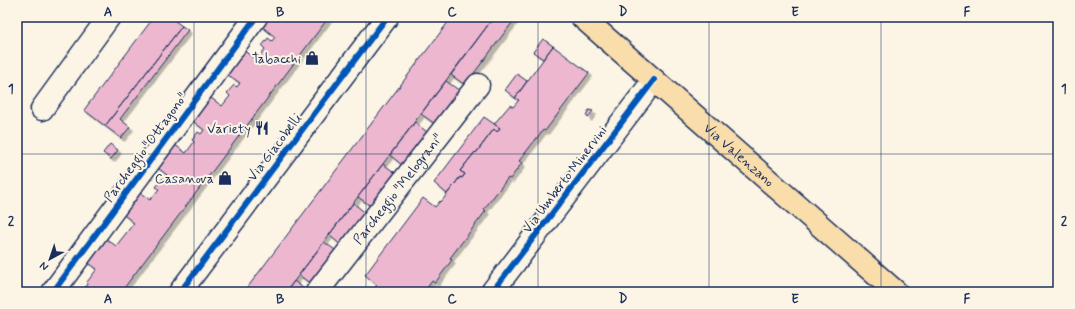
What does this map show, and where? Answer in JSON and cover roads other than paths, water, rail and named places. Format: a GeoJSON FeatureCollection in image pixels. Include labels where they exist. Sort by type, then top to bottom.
{"type":"FeatureCollection","features":[{"type":"Feature","properties":{"kind":"main road","name":"Via Valenzano"},"geometry":{"type":"LineString","coordinates":[[582,17],[896,292]]}},
{"type":"Feature","properties":{"kind":"street"},"geometry":{"type":"LineString","coordinates":[[42,109],[109,17]]}},
{"type":"Feature","properties":{"kind":"street","name":"Parcheggio \"Ottagono\""},"geometry":{"type":"LineString","coordinates":[[53,292],[256,17]]}},
{"type":"Feature","properties":{"kind":"street","name":"Via Giacobelli"},"geometry":{"type":"LineString","coordinates":[[180,292],[387,17]]}},
{"type":"Feature","properties":{"kind":"street","name":"Via Umberto Minervini"},"geometry":{"type":"LineString","coordinates":[[492,292],[654,80]]}},
{"type":"Feature","properties":{"kind":"street","name":"Parcheggio \"Melograni\""},"geometry":{"type":"LineString","coordinates":[[317,292],[478,85]]}},
{"type":"Feature","properties":{"kind":"place","name":"Tabacchi"},"geometry":{"type":"Point","coordinates":[312,58]}},
{"type":"Feature","properties":{"kind":"place","name":"Variety"},"geometry":{"type":"Point","coordinates":[262,128]}},
{"type":"Feature","properties":{"kind":"place","name":"Casanova"},"geometry":{"type":"Point","coordinates":[225,178]}}]}
